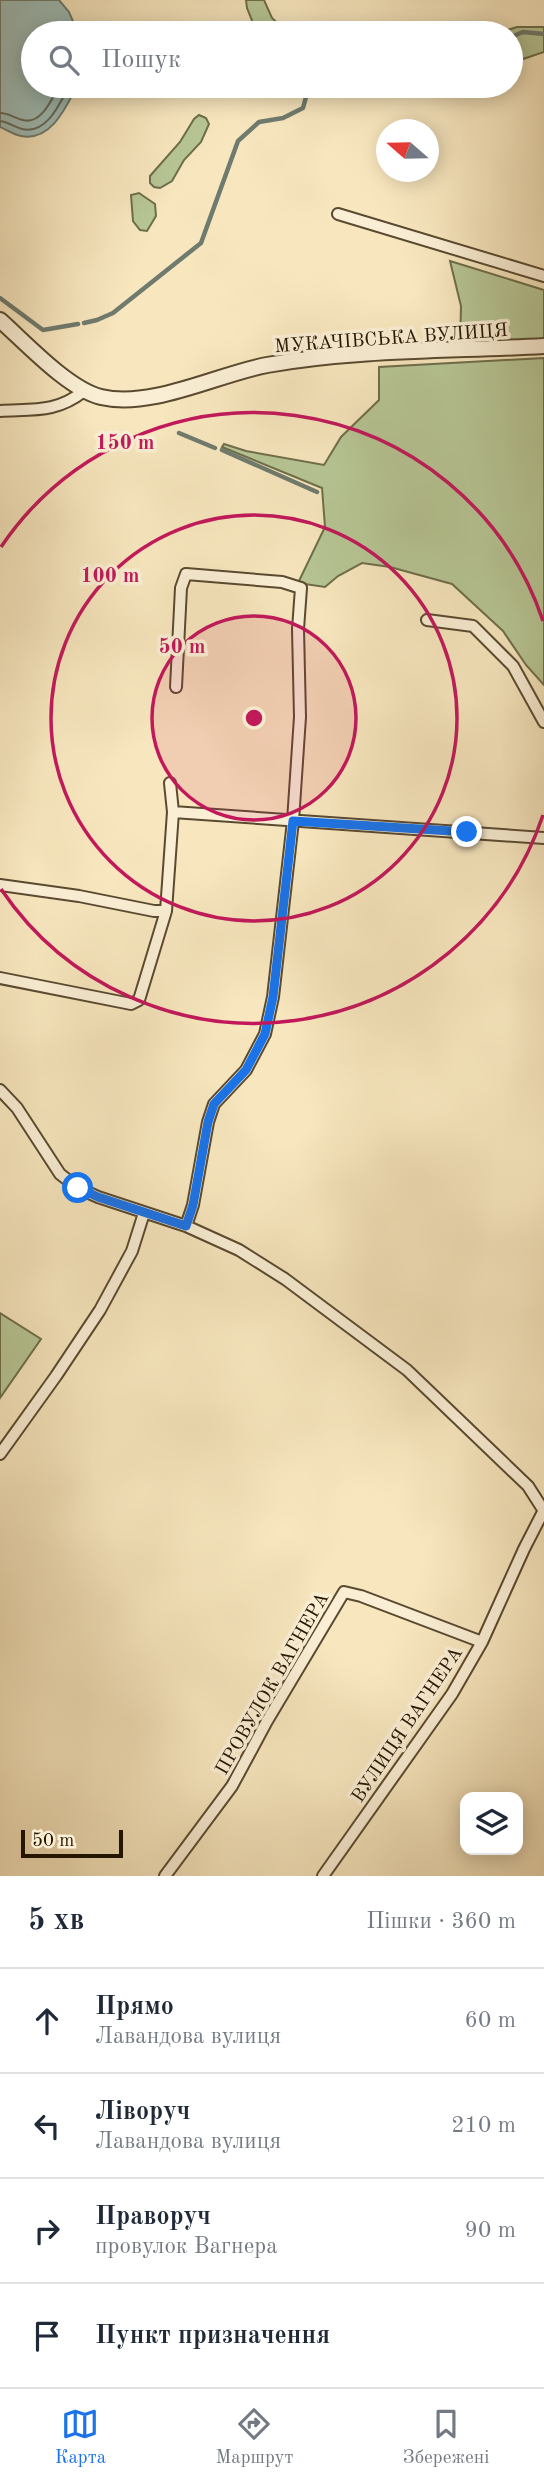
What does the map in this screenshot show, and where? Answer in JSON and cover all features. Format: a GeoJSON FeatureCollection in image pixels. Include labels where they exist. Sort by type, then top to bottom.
{"type":"FeatureCollection","features":[{"type":"Feature","properties":{"kind":"street"},"geometry":{"type":"LineString","coordinates":[[338,214],[544,276]]}},
{"type":"Feature","properties":{"kind":"street"},"geometry":{"type":"LineString","coordinates":[[0,320],[84,391],[69,404],[55,408],[0,411]]}},
{"type":"Feature","properties":{"kind":"street","name":"МУКАЧІВСЬКА ВУЛИЦЯ"},"geometry":{"type":"LineString","coordinates":[[84,391],[104,397],[126,399],[184,389],[242,371],[281,363],[335,357],[544,346]]}},
{"type":"Feature","properties":{"kind":"street"},"geometry":{"type":"LineString","coordinates":[[176,687],[181,588],[186,573],[282,582],[301,588],[298,629],[300,717],[293,821],[273,997],[265,1034],[246,1070],[214,1104],[208,1122],[193,1205],[186,1226]]}},
{"type":"Feature","properties":{"kind":"street"},"geometry":{"type":"LineString","coordinates":[[427,620],[473,626],[513,666],[544,722]]}},
{"type":"Feature","properties":{"kind":"street"},"geometry":{"type":"LineString","coordinates":[[0,978],[131,1004],[139,1000],[166,911],[173,812],[170,783]]}},
{"type":"Feature","properties":{"kind":"street"},"geometry":{"type":"LineString","coordinates":[[173,812],[544,838]]}},
{"type":"Feature","properties":{"kind":"street"},"geometry":{"type":"LineString","coordinates":[[0,884],[166,911]]}},
{"type":"Feature","properties":{"kind":"street"},"geometry":{"type":"LineString","coordinates":[[0,1090],[17,1108],[60,1174],[78,1188],[186,1226],[239,1250],[285,1279],[407,1370],[528,1486],[544,1511]]}},
{"type":"Feature","properties":{"kind":"street"},"geometry":{"type":"LineString","coordinates":[[0,1454],[100,1310],[132,1251],[144,1213]]}},
{"type":"Feature","properties":{"kind":"street","name":"ВУЛИЦЯ ВАГНЕРА"},"geometry":{"type":"LineString","coordinates":[[323,1876],[452,1693],[482,1642],[544,1511]]}},
{"type":"Feature","properties":{"kind":"street","name":"ПРОВУЛОК ВАГНЕРА"},"geometry":{"type":"LineString","coordinates":[[165,1876],[238,1776],[267,1721],[344,1592],[482,1642]]}},
{"type":"Feature","properties":{"kind":"green space"},"geometry":{"type":"Polygon","coordinates":[[[246,0],[264,0],[275,21],[252,21],[246,0]]]}},
{"type":"Feature","properties":{"kind":"green space"},"geometry":{"type":"Polygon","coordinates":[[[523,27],[544,27],[544,52],[523,59],[523,27]]]}},
{"type":"Feature","properties":{"kind":"green space"},"geometry":{"type":"Polygon","coordinates":[[[199,115],[206,118],[209,124],[201,142],[184,160],[172,181],[160,188],[154,187],[150,183],[150,176],[199,115]]]}},
{"type":"Feature","properties":{"kind":"green space"},"geometry":{"type":"Polygon","coordinates":[[[139,193],[155,204],[156,216],[147,231],[140,230],[133,221],[131,195],[139,193]]]}},
{"type":"Feature","properties":{"kind":"green space"},"geometry":{"type":"Polygon","coordinates":[[[450,261],[544,290],[544,339],[460,343],[461,306],[450,261]]]}},
{"type":"Feature","properties":{"kind":"green space"},"geometry":{"type":"Polygon","coordinates":[[[544,358],[544,685],[526,665],[503,631],[452,584],[390,567],[362,563],[338,576],[325,587],[298,583],[325,527],[322,488],[222,447],[224,444],[246,451],[324,465],[341,437],[379,400],[379,367],[544,358]]]}},
{"type":"Feature","properties":{"kind":"green space"},"geometry":{"type":"Polygon","coordinates":[[[0,1313],[41,1339],[0,1398],[0,1313]]]}},
{"type":"Feature","properties":{"kind":"water"},"geometry":{"type":"Polygon","coordinates":[[[0,0],[59,0],[73,21],[21,21],[21,98],[71,98],[56,121],[41,134],[18,135],[0,127],[0,0]]]}},
{"type":"Feature","properties":{"kind":"waterway"},"geometry":{"type":"LineString","coordinates":[[523,32],[544,34]]}},
{"type":"Feature","properties":{"kind":"waterway"},"geometry":{"type":"LineString","coordinates":[[84,323],[113,313],[201,243],[238,141],[259,122],[283,118],[303,108],[306,98]]}},
{"type":"Feature","properties":{"kind":"waterway"},"geometry":{"type":"LineString","coordinates":[[0,298],[43,330],[78,324]]}},
{"type":"Feature","properties":{"kind":"waterway"},"geometry":{"type":"LineString","coordinates":[[179,433],[215,448]]}},
{"type":"Feature","properties":{"kind":"waterway"},"geometry":{"type":"LineString","coordinates":[[222,450],[317,492]]}},
{"type":"Feature","properties":{"kind":"route"},"geometry":{"type":"LineString","coordinates":[[78,1188],[186,1226],[193,1205],[208,1122],[214,1104],[246,1070],[265,1034],[273,997],[293,821],[467,832]]}}]}
